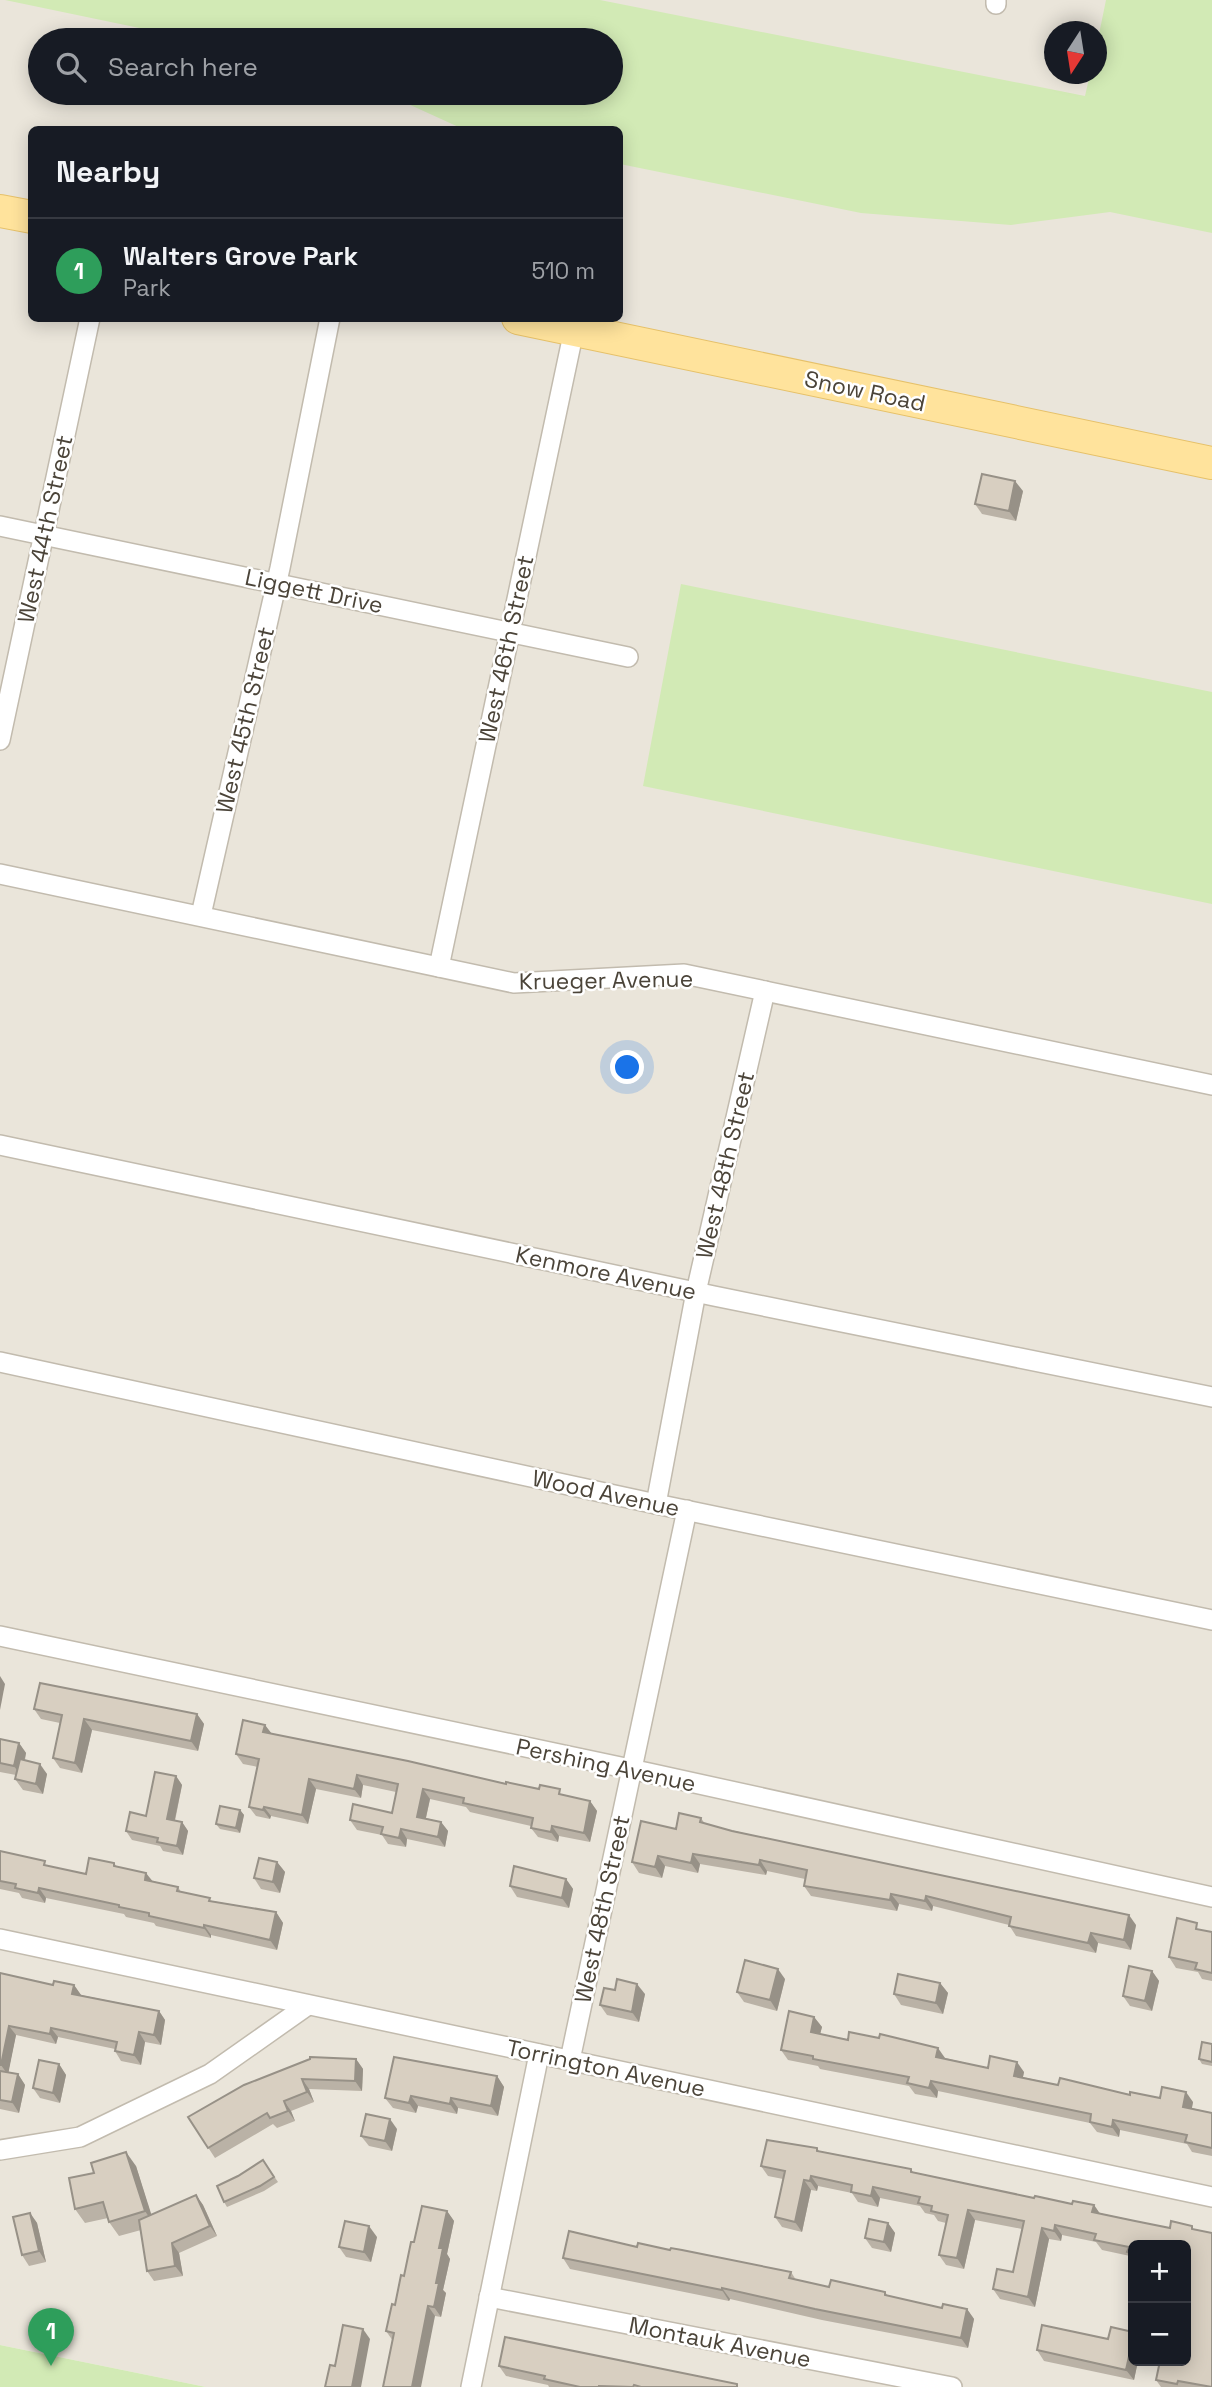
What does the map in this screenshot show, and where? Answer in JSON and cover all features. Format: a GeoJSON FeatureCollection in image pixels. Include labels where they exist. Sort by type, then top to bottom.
{"type":"FeatureCollection","features":[{"type":"Feature","properties":{"kind":"main road"},"geometry":{"type":"LineString","coordinates":[[0,211],[28,216]]}},
{"type":"Feature","properties":{"kind":"main road","name":"Snow Road"},"geometry":{"type":"LineString","coordinates":[[537,322],[1212,463]]}},
{"type":"Feature","properties":{"kind":"street","name":"West 44th Street"},"geometry":{"type":"LineString","coordinates":[[0,740],[89,322]]}},
{"type":"Feature","properties":{"kind":"street","name":"West 45th Street"},"geometry":{"type":"LineString","coordinates":[[201,915],[276,583],[329,322]]}},
{"type":"Feature","properties":{"kind":"street","name":"West 46th Street"},"geometry":{"type":"LineString","coordinates":[[439,967],[575,330]]}},
{"type":"Feature","properties":{"kind":"street","name":"Liggett Drive"},"geometry":{"type":"LineString","coordinates":[[0,526],[628,657]]}},
{"type":"Feature","properties":{"kind":"street","name":"Krueger Avenue"},"geometry":{"type":"LineString","coordinates":[[0,874],[514,983],[684,974],[1212,1085]]}},
{"type":"Feature","properties":{"kind":"street","name":"West 48th Street"},"geometry":{"type":"LineString","coordinates":[[656,1504],[696,1292],[765,991]]}},
{"type":"Feature","properties":{"kind":"street","name":"Kenmore Avenue"},"geometry":{"type":"LineString","coordinates":[[0,1145],[696,1292],[1212,1397]]}},
{"type":"Feature","properties":{"kind":"street","name":"Wood Avenue"},"geometry":{"type":"LineString","coordinates":[[0,1362],[656,1504],[1212,1620]]}},
{"type":"Feature","properties":{"kind":"street","name":"West 48th Street"},"geometry":{"type":"LineString","coordinates":[[570,2060],[687,1510]]}},
{"type":"Feature","properties":{"kind":"street","name":"Pershing Avenue"},"geometry":{"type":"LineString","coordinates":[[0,1636],[1212,1897]]}},
{"type":"Feature","properties":{"kind":"street","name":"Torrington Avenue"},"geometry":{"type":"LineString","coordinates":[[0,1940],[1212,2197]]}},
{"type":"Feature","properties":{"kind":"street"},"geometry":{"type":"LineString","coordinates":[[0,2150],[80,2137],[210,2074],[308,2005]]}},
{"type":"Feature","properties":{"kind":"street"},"geometry":{"type":"LineString","coordinates":[[471,2387],[539,2054]]}},
{"type":"Feature","properties":{"kind":"street","name":"Montauk Avenue"},"geometry":{"type":"LineString","coordinates":[[489,2297],[951,2387]]}},
{"type":"Feature","properties":{"kind":"shaded area"},"geometry":{"type":"Polygon","coordinates":[[[0,0],[1212,0],[1212,2387],[206,2387],[0,2345],[0,0]]]}},
{"type":"Feature","properties":{"kind":"green space"},"geometry":{"type":"Polygon","coordinates":[[[5,0],[600,0],[1085,96],[1088,84],[1107,84],[1107,21],[1102,21],[1106,0],[1212,0],[1212,233],[1110,212],[1011,225],[861,213],[623,165],[623,126],[456,126],[410,105],[623,105],[623,28],[139,28],[5,0]]]}},
{"type":"Feature","properties":{"kind":"green space"},"geometry":{"type":"Polygon","coordinates":[[[681,584],[1212,692],[1212,904],[643,786],[681,584]]]}},
{"type":"Feature","properties":{"kind":"green space"},"geometry":{"type":"Polygon","coordinates":[[[0,2345],[206,2387],[0,2387],[0,2345]]]}},
{"type":"Feature","properties":{"kind":"building"},"geometry":{"type":"Polygon","coordinates":[[[982,474],[1015,481],[1009,511],[975,504],[982,474]]]}},
{"type":"Feature","properties":{"kind":"building"},"geometry":{"type":"Polygon","coordinates":[[[40,1683],[197,1714],[191,1741],[84,1719],[75,1763],[53,1758],[62,1715],[34,1709],[40,1683]]]}},
{"type":"Feature","properties":{"kind":"building"},"geometry":{"type":"Polygon","coordinates":[[[243,1720],[265,1725],[263,1732],[506,1784],[539,1789],[540,1785],[560,1789],[559,1794],[590,1801],[584,1833],[552,1826],[551,1832],[531,1828],[533,1818],[463,1803],[464,1798],[423,1789],[417,1817],[441,1822],[438,1837],[401,1829],[399,1838],[381,1834],[383,1827],[350,1820],[353,1804],[392,1813],[398,1784],[357,1775],[354,1789],[309,1779],[302,1815],[264,1807],[263,1810],[249,1807],[259,1759],[236,1754],[243,1720]]]}},
{"type":"Feature","properties":{"kind":"building"},"geometry":{"type":"Polygon","coordinates":[[[0,1739],[19,1743],[14,1766],[0,1763],[0,1739]]]}},
{"type":"Feature","properties":{"kind":"building"},"geometry":{"type":"Polygon","coordinates":[[[20,1759],[40,1764],[36,1784],[15,1779],[20,1759]]]}},
{"type":"Feature","properties":{"kind":"building"},"geometry":{"type":"Polygon","coordinates":[[[155,1772],[176,1776],[167,1819],[182,1822],[177,1846],[157,1842],[158,1838],[126,1831],[130,1812],[146,1816],[155,1772]]]}},
{"type":"Feature","properties":{"kind":"building"},"geometry":{"type":"Polygon","coordinates":[[[220,1806],[240,1810],[236,1828],[216,1824],[220,1806]]]}},
{"type":"Feature","properties":{"kind":"building"},"geometry":{"type":"Polygon","coordinates":[[[679,1813],[701,1818],[700,1822],[732,1831],[1129,1915],[1124,1940],[1091,1933],[1088,1943],[1009,1926],[1011,1917],[926,1896],[925,1901],[891,1894],[890,1900],[804,1886],[807,1870],[760,1860],[759,1865],[693,1854],[691,1863],[658,1856],[655,1867],[632,1862],[641,1821],[676,1829],[679,1813]]]}},
{"type":"Feature","properties":{"kind":"building"},"geometry":{"type":"Polygon","coordinates":[[[0,1851],[45,1861],[44,1865],[86,1874],[89,1858],[114,1863],[114,1866],[146,1873],[145,1880],[178,1887],[177,1891],[210,1898],[209,1901],[276,1912],[270,1940],[149,1916],[149,1913],[119,1905],[39,1888],[38,1893],[15,1888],[16,1884],[0,1881],[0,1851]]]}},
{"type":"Feature","properties":{"kind":"building"},"geometry":{"type":"Polygon","coordinates":[[[259,1858],[277,1862],[273,1882],[254,1878],[259,1858]]]}},
{"type":"Feature","properties":{"kind":"building"},"geometry":{"type":"Polygon","coordinates":[[[514,1866],[566,1879],[562,1898],[510,1886],[514,1866]]]}},
{"type":"Feature","properties":{"kind":"building"},"geometry":{"type":"Polygon","coordinates":[[[1177,1918],[1197,1923],[1196,1929],[1212,1932],[1212,1973],[1195,1969],[1197,1963],[1169,1957],[1177,1918]]]}},
{"type":"Feature","properties":{"kind":"building"},"geometry":{"type":"Polygon","coordinates":[[[745,1960],[778,1969],[770,2000],[737,1992],[745,1960]]]}},
{"type":"Feature","properties":{"kind":"building"},"geometry":{"type":"Polygon","coordinates":[[[1129,1966],[1152,1971],[1145,2001],[1123,1996],[1129,1966]]]}},
{"type":"Feature","properties":{"kind":"building"},"geometry":{"type":"Polygon","coordinates":[[[0,1973],[53,1985],[54,1981],[74,1985],[72,1994],[159,2011],[154,2035],[139,2032],[134,2055],[115,2051],[117,2042],[51,2028],[50,2034],[9,2026],[0,2065],[0,1973]]]}},
{"type":"Feature","properties":{"kind":"building"},"geometry":{"type":"Polygon","coordinates":[[[898,1974],[940,1983],[936,2003],[894,1994],[898,1974]]]}},
{"type":"Feature","properties":{"kind":"building"},"geometry":{"type":"Polygon","coordinates":[[[617,1979],[637,1984],[632,2012],[600,2005],[604,1988],[615,1990],[617,1979]]]}},
{"type":"Feature","properties":{"kind":"building"},"geometry":{"type":"Polygon","coordinates":[[[789,2011],[814,2017],[811,2032],[848,2040],[849,2032],[879,2038],[880,2034],[938,2048],[936,2057],[988,2068],[990,2056],[1017,2062],[1014,2076],[1058,2085],[1060,2078],[1130,2095],[1130,2092],[1160,2098],[1162,2087],[1186,2092],[1183,2107],[1212,2113],[1212,2148],[1185,2142],[1187,2135],[1113,2120],[1112,2127],[1090,2122],[1091,2114],[931,2081],[929,2088],[907,2083],[909,2077],[813,2059],[813,2056],[781,2050],[789,2011]]]}},
{"type":"Feature","properties":{"kind":"building"},"geometry":{"type":"Polygon","coordinates":[[[1202,2042],[1212,2044],[1212,2062],[1199,2059],[1202,2042]]]}},
{"type":"Feature","properties":{"kind":"building"},"geometry":{"type":"Polygon","coordinates":[[[310,2057],[356,2059],[355,2081],[302,2079],[307,2092],[284,2101],[288,2111],[270,2118],[267,2113],[208,2148],[188,2117],[244,2085],[310,2057]]]}},
{"type":"Feature","properties":{"kind":"building"},"geometry":{"type":"Polygon","coordinates":[[[394,2057],[497,2076],[491,2106],[451,2098],[450,2104],[411,2096],[409,2103],[385,2098],[394,2057]]]}},
{"type":"Feature","properties":{"kind":"building"},"geometry":{"type":"Polygon","coordinates":[[[39,2060],[59,2064],[53,2093],[33,2088],[39,2060]]]}},
{"type":"Feature","properties":{"kind":"building"},"geometry":{"type":"Polygon","coordinates":[[[0,2071],[18,2074],[12,2102],[0,2100],[0,2071]]]}},
{"type":"Feature","properties":{"kind":"building"},"geometry":{"type":"Polygon","coordinates":[[[366,2114],[390,2119],[385,2141],[361,2136],[366,2114]]]}},
{"type":"Feature","properties":{"kind":"building"},"geometry":{"type":"Polygon","coordinates":[[[767,2140],[817,2148],[817,2151],[911,2169],[911,2172],[1034,2198],[1035,2196],[1072,2204],[1073,2201],[1094,2205],[1092,2212],[1135,2221],[1170,2228],[1171,2221],[1212,2233],[1212,2387],[1156,2380],[1159,2366],[1191,2366],[1191,2240],[1128,2240],[1128,2247],[1094,2240],[1096,2234],[1055,2225],[1054,2231],[1042,2228],[1028,2297],[993,2289],[997,2269],[1013,2272],[1024,2221],[968,2210],[957,2258],[939,2255],[948,2215],[931,2211],[932,2206],[918,2203],[920,2197],[873,2187],[871,2196],[851,2192],[852,2185],[811,2176],[810,2181],[804,2180],[795,2222],[775,2217],[785,2171],[761,2166],[767,2140]]]}},
{"type":"Feature","properties":{"kind":"building"},"geometry":{"type":"Polygon","coordinates":[[[126,2152],[145,2211],[109,2222],[103,2202],[75,2209],[69,2178],[94,2173],[91,2163],[126,2152]]]}},
{"type":"Feature","properties":{"kind":"building"},"geometry":{"type":"Polygon","coordinates":[[[263,2160],[274,2177],[224,2202],[217,2186],[263,2160]]]}},
{"type":"Feature","properties":{"kind":"building"},"geometry":{"type":"Polygon","coordinates":[[[196,2195],[210,2226],[172,2243],[175,2266],[147,2271],[139,2220],[196,2195]]]}},
{"type":"Feature","properties":{"kind":"building"},"geometry":{"type":"Polygon","coordinates":[[[422,2206],[447,2211],[439,2248],[443,2248],[434,2307],[428,2306],[412,2387],[383,2387],[394,2333],[386,2331],[401,2275],[404,2276],[411,2242],[414,2242],[422,2206]]]}},
{"type":"Feature","properties":{"kind":"building"},"geometry":{"type":"Polygon","coordinates":[[[30,2213],[39,2251],[22,2255],[13,2217],[30,2213]]]}},
{"type":"Feature","properties":{"kind":"building"},"geometry":{"type":"Polygon","coordinates":[[[869,2219],[888,2223],[884,2242],[865,2238],[869,2219]]]}},
{"type":"Feature","properties":{"kind":"building"},"geometry":{"type":"Polygon","coordinates":[[[345,2221],[369,2226],[364,2252],[339,2247],[345,2221]]]}},
{"type":"Feature","properties":{"kind":"building"},"geometry":{"type":"Polygon","coordinates":[[[569,2231],[637,2247],[638,2243],[670,2250],[671,2248],[791,2272],[789,2278],[829,2287],[831,2280],[942,2308],[943,2304],[967,2309],[961,2338],[563,2258],[569,2231]]]}},
{"type":"Feature","properties":{"kind":"building"},"geometry":{"type":"Polygon","coordinates":[[[343,2325],[363,2329],[352,2387],[325,2387],[330,2365],[335,2366],[343,2325]]]}},
{"type":"Feature","properties":{"kind":"building"},"geometry":{"type":"Polygon","coordinates":[[[1042,2325],[1108,2339],[1111,2327],[1128,2331],[1126,2370],[1037,2350],[1042,2325]]]}},
{"type":"Feature","properties":{"kind":"building"},"geometry":{"type":"Polygon","coordinates":[[[505,2337],[737,2384],[737,2387],[580,2387],[499,2366],[505,2337]]]}},
{"type":"Feature","properties":{"kind":"place","name":"Walters Grove Park"},"geometry":{"type":"Point","coordinates":[51,2366]}}]}
